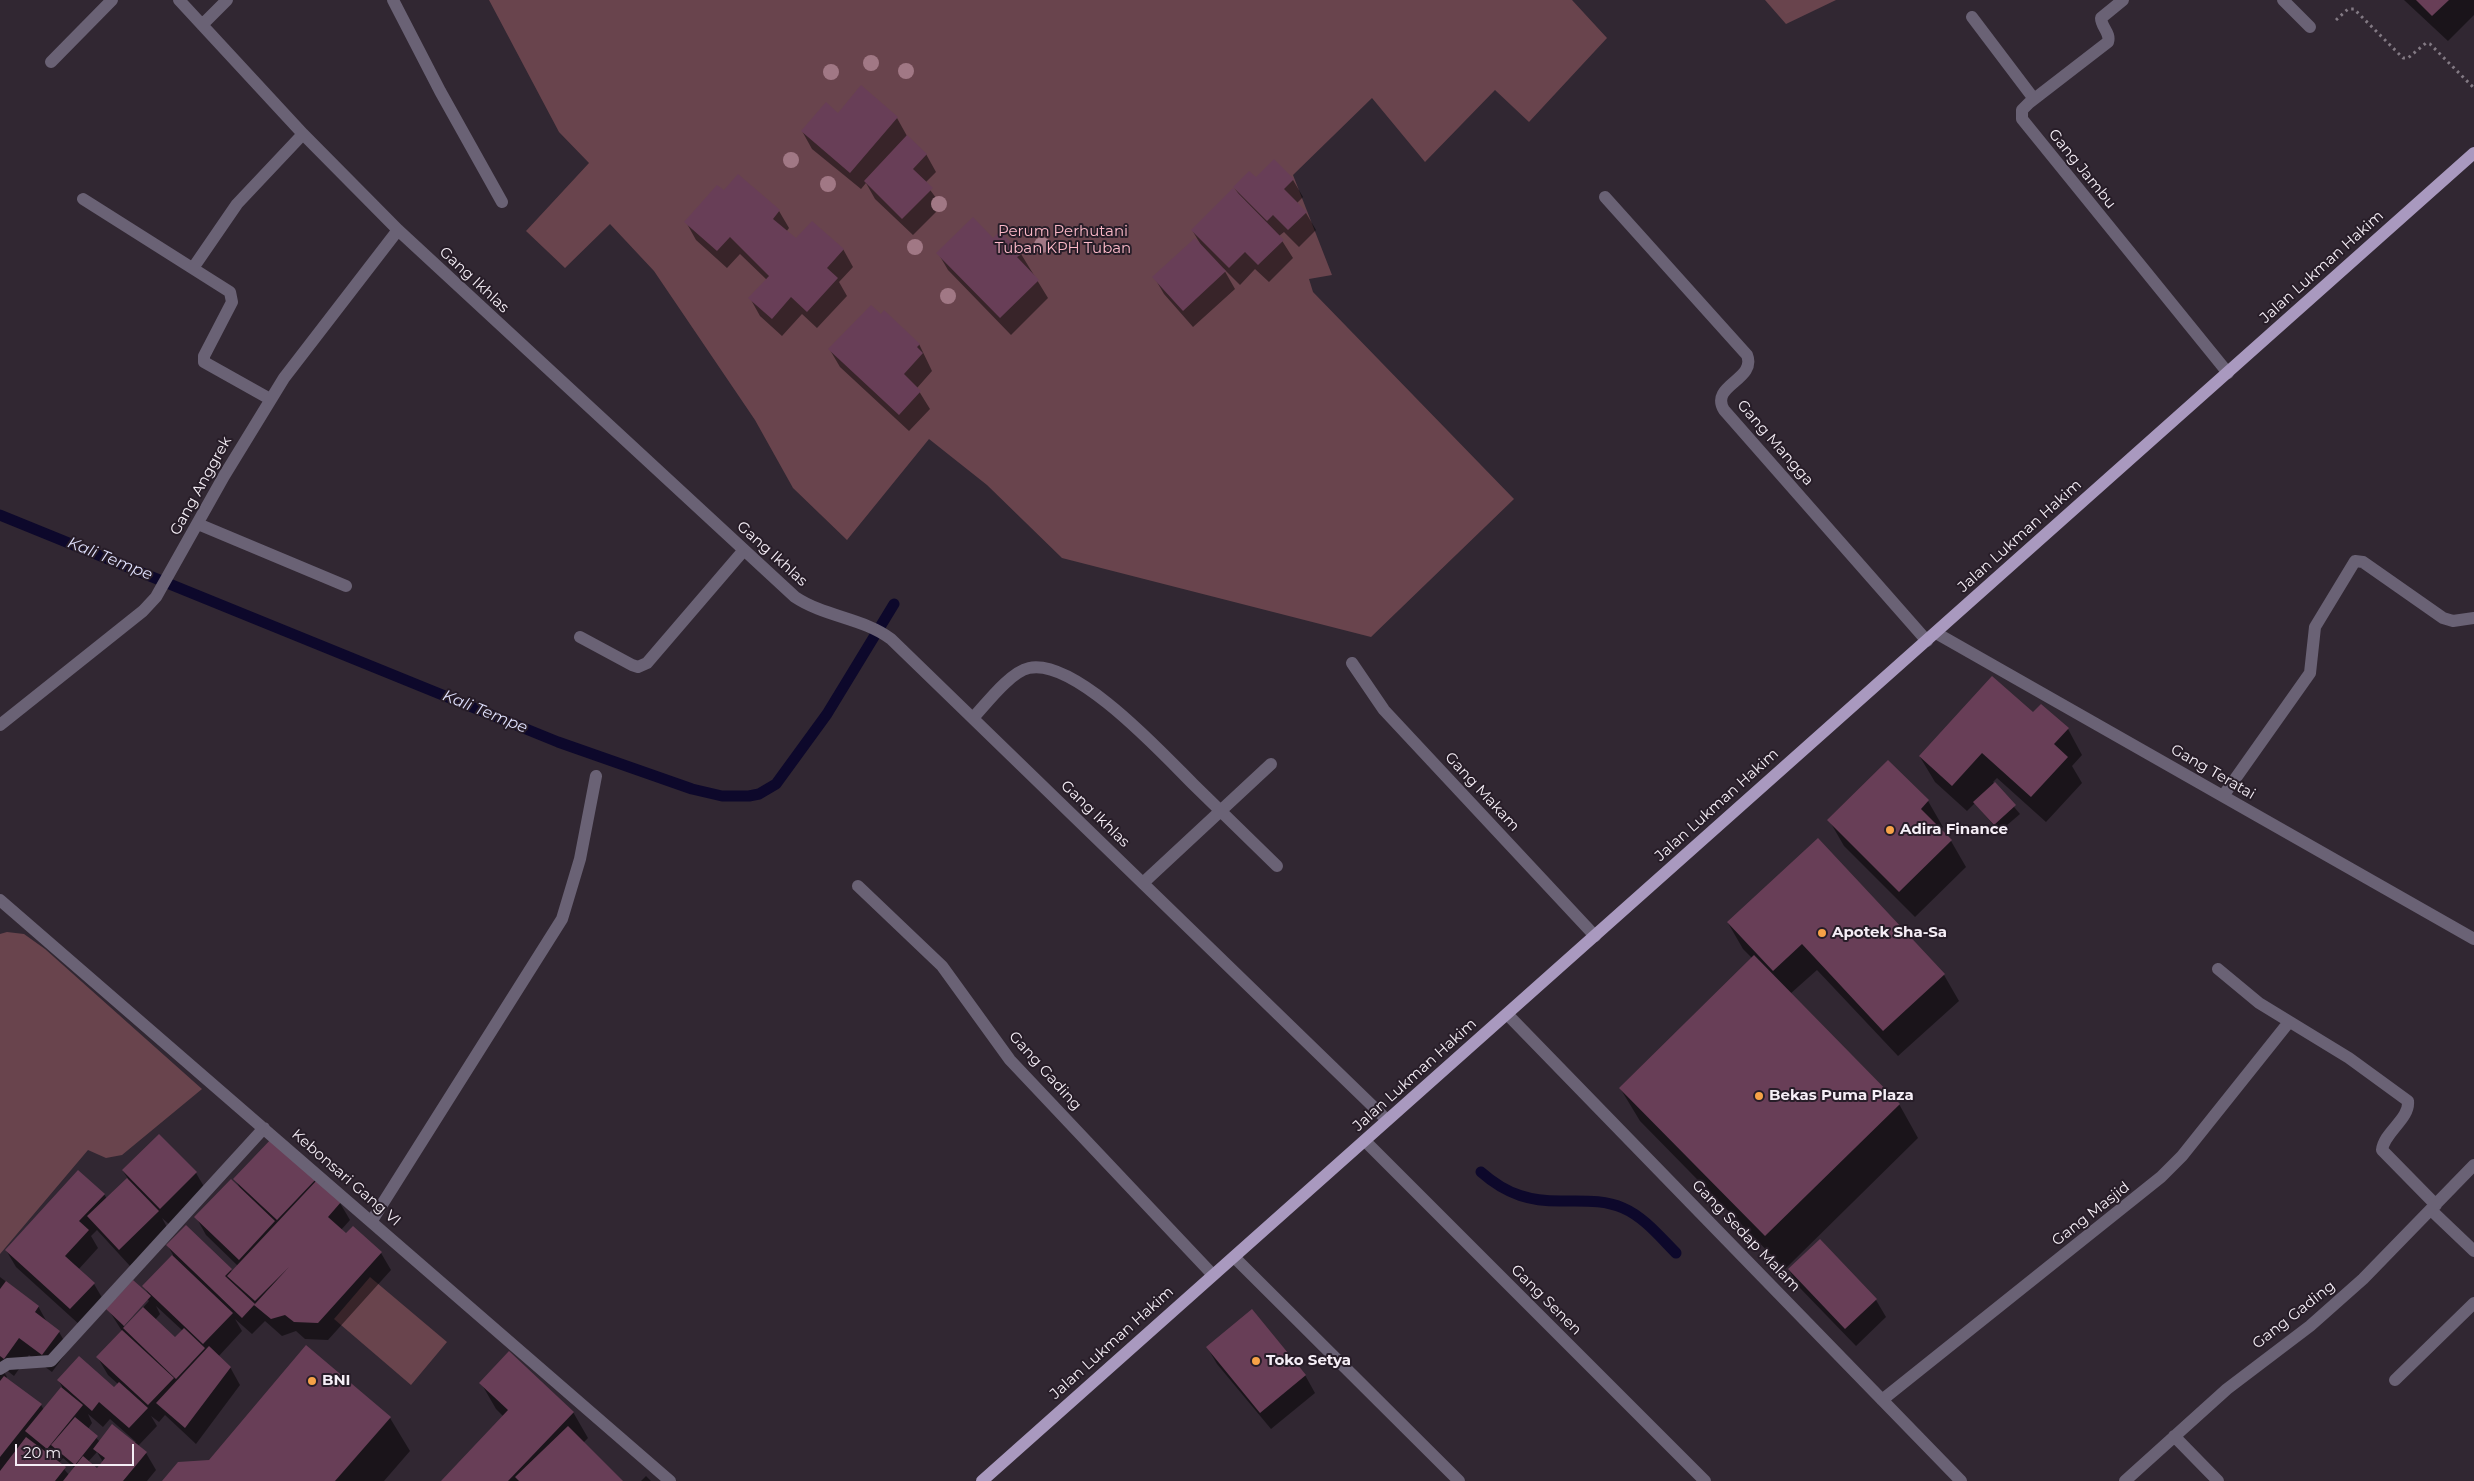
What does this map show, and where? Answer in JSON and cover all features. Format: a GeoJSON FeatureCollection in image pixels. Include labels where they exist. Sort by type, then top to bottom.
{"type":"FeatureCollection","features":[{"type":"Feature","properties":{"kind":"main road","name":"Jalan Lukman Hakim"},"geometry":{"type":"LineString","coordinates":[[982,1481],[2474,153]]}},
{"type":"Feature","properties":{"kind":"street"},"geometry":{"type":"LineString","coordinates":[[51,62],[112,0]]}},
{"type":"Feature","properties":{"kind":"street","name":"Gang Ikhlas"},"geometry":{"type":"LineString","coordinates":[[179,0],[303,134],[398,230],[795,597],[822,612],[873,629],[892,639],[1387,1120]]}},
{"type":"Feature","properties":{"kind":"street"},"geometry":{"type":"LineString","coordinates":[[202,25],[227,0]]}},
{"type":"Feature","properties":{"kind":"street"},"geometry":{"type":"LineString","coordinates":[[393,0],[440,91],[502,202]]}},
{"type":"Feature","properties":{"kind":"street","name":"Gang Jambu"},"geometry":{"type":"LineString","coordinates":[[2123,0],[2101,18],[2102,24],[2109,36],[2108,42],[2022,110],[2023,122],[2228,373]]}},
{"type":"Feature","properties":{"kind":"street"},"geometry":{"type":"LineString","coordinates":[[2283,0],[2310,27]]}},
{"type":"Feature","properties":{"kind":"street"},"geometry":{"type":"LineString","coordinates":[[1972,17],[2034,99]]}},
{"type":"Feature","properties":{"kind":"street"},"geometry":{"type":"LineString","coordinates":[[193,268],[237,204],[303,134]]}},
{"type":"Feature","properties":{"kind":"street","name":"Gang Mangga"},"geometry":{"type":"LineString","coordinates":[[1605,197],[1747,355],[1748,369],[1725,390],[1722,396],[1720,403],[1724,410],[1931,637]]}},
{"type":"Feature","properties":{"kind":"street"},"geometry":{"type":"LineString","coordinates":[[83,199],[227,290],[232,296],[230,306],[204,356],[204,362],[270,400]]}},
{"type":"Feature","properties":{"kind":"street","name":"Gang Anggrek"},"geometry":{"type":"LineString","coordinates":[[0,725],[143,611],[160,591],[270,400],[307,346],[398,230]]}},
{"type":"Feature","properties":{"kind":"street"},"geometry":{"type":"LineString","coordinates":[[198,524],[346,586]]}},
{"type":"Feature","properties":{"kind":"street"},"geometry":{"type":"LineString","coordinates":[[580,637],[632,665],[638,666],[647,663],[744,550]]}},
{"type":"Feature","properties":{"kind":"street"},"geometry":{"type":"LineString","coordinates":[[2223,796],[2310,673],[2315,627],[2356,560],[2363,562],[2443,618],[2453,622],[2474,618]]}},
{"type":"Feature","properties":{"kind":"street","name":"Gang Teratai"},"geometry":{"type":"LineString","coordinates":[[1931,637],[2223,796],[2474,939]]}},
{"type":"Feature","properties":{"kind":"street","name":"Gang Makam"},"geometry":{"type":"LineString","coordinates":[[1352,663],[1370,692],[1401,729],[1595,936]]}},
{"type":"Feature","properties":{"kind":"street"},"geometry":{"type":"LineString","coordinates":[[973,718],[1021,671],[1036,667],[1056,671],[1082,685],[1115,709],[1277,866]]}},
{"type":"Feature","properties":{"kind":"street"},"geometry":{"type":"LineString","coordinates":[[1144,883],[1271,764]]}},
{"type":"Feature","properties":{"kind":"street"},"geometry":{"type":"LineString","coordinates":[[371,1222],[562,919],[580,858],[596,776]]}},
{"type":"Feature","properties":{"kind":"street","name":"Gang Gading"},"geometry":{"type":"LineString","coordinates":[[858,886],[942,966],[1010,1060],[1213,1275]]}},
{"type":"Feature","properties":{"kind":"street","name":"Kebonsari Gang VI"},"geometry":{"type":"LineString","coordinates":[[2,904],[264,1128],[670,1481]]}},
{"type":"Feature","properties":{"kind":"street"},"geometry":{"type":"LineString","coordinates":[[2218,969],[2259,1003],[2349,1058],[2408,1101],[2406,1110],[2382,1150],[2474,1251]]}},
{"type":"Feature","properties":{"kind":"street","name":"Gang Sedap Malam"},"geometry":{"type":"LineString","coordinates":[[1507,1014],[1961,1481]]}},
{"type":"Feature","properties":{"kind":"street","name":"Gang Masjid"},"geometry":{"type":"LineString","coordinates":[[1882,1400],[2161,1177],[2182,1156],[2289,1022]]}},
{"type":"Feature","properties":{"kind":"street"},"geometry":{"type":"LineString","coordinates":[[0,1369],[8,1364],[51,1361],[264,1128]]}},
{"type":"Feature","properties":{"kind":"street","name":"Gang Senen"},"geometry":{"type":"LineString","coordinates":[[1364,1141],[1705,1481]]}},
{"type":"Feature","properties":{"kind":"street","name":"Gang Gading"},"geometry":{"type":"LineString","coordinates":[[2125,1481],[2241,1377],[2336,1304],[2390,1254],[2474,1165]]}},
{"type":"Feature","properties":{"kind":"street"},"geometry":{"type":"LineString","coordinates":[[1234,1257],[1459,1481]]}},
{"type":"Feature","properties":{"kind":"street"},"geometry":{"type":"LineString","coordinates":[[2395,1380],[2474,1303]]}},
{"type":"Feature","properties":{"kind":"street"},"geometry":{"type":"LineString","coordinates":[[2174,1436],[2218,1481]]}},
{"type":"Feature","properties":{"kind":"path"},"geometry":{"type":"LineString","coordinates":[[2310,27],[2316,33],[2322,33],[2345,11],[2354,9],[2402,58],[2408,58],[2420,46],[2428,43],[2474,88]]}},
{"type":"Feature","properties":{"kind":"green space","name":"Perum Perhutani Tuban KPH Tuban"},"geometry":{"type":"Polygon","coordinates":[[[489,0],[1572,0],[1607,38],[1529,122],[1495,90],[1425,162],[1372,98],[1293,175],[1332,275],[1309,279],[1313,292],[1514,499],[1371,637],[1062,558],[987,485],[929,439],[847,540],[793,488],[755,420],[654,271],[610,224],[565,268],[526,231],[589,163],[559,132],[489,0]]]}},
{"type":"Feature","properties":{"kind":"green space"},"geometry":{"type":"Polygon","coordinates":[[[1765,0],[1836,0],[1786,24],[1765,0]]]}},
{"type":"Feature","properties":{"kind":"green space"},"geometry":{"type":"Polygon","coordinates":[[[7,932],[24,934],[45,949],[202,1089],[122,1155],[106,1158],[88,1150],[0,1254],[0,934],[7,932]]]}},
{"type":"Feature","properties":{"kind":"green space"},"geometry":{"type":"Polygon","coordinates":[[[370,1277],[447,1342],[411,1385],[334,1319],[370,1277]]]}},
{"type":"Feature","properties":{"kind":"building"},"geometry":{"type":"Polygon","coordinates":[[[2416,0],[2449,0],[2432,16],[2416,0]]]}},
{"type":"Feature","properties":{"kind":"building"},"geometry":{"type":"Polygon","coordinates":[[[861,85],[898,117],[850,173],[801,131],[826,102],[838,113],[861,85]]]}},
{"type":"Feature","properties":{"kind":"building"},"geometry":{"type":"Polygon","coordinates":[[[907,135],[927,154],[913,169],[933,188],[902,219],[864,181],[907,135]]]}},
{"type":"Feature","properties":{"kind":"building"},"geometry":{"type":"Polygon","coordinates":[[[1274,159],[1294,179],[1284,189],[1307,212],[1288,230],[1273,215],[1267,221],[1233,187],[1249,171],[1256,177],[1274,159]]]}},
{"type":"Feature","properties":{"kind":"building"},"geometry":{"type":"Polygon","coordinates":[[[738,174],[780,210],[773,219],[796,238],[812,221],[844,249],[827,268],[838,278],[807,312],[791,297],[772,319],[748,298],[769,276],[730,237],[717,251],[684,222],[717,185],[724,190],[738,174]]]}},
{"type":"Feature","properties":{"kind":"building"},"geometry":{"type":"Polygon","coordinates":[[[1233,188],[1284,240],[1258,265],[1245,252],[1229,268],[1191,230],[1233,188]]]}},
{"type":"Feature","properties":{"kind":"building"},"geometry":{"type":"Polygon","coordinates":[[[973,217],[993,238],[1000,231],[1022,254],[1017,257],[1039,280],[1000,318],[936,253],[973,217]]]}},
{"type":"Feature","properties":{"kind":"building"},"geometry":{"type":"Polygon","coordinates":[[[1195,238],[1226,271],[1183,311],[1152,277],[1195,238]]]}},
{"type":"Feature","properties":{"kind":"building"},"geometry":{"type":"Polygon","coordinates":[[[871,305],[881,314],[884,310],[920,344],[917,347],[923,353],[904,374],[921,391],[899,415],[828,349],[871,305]]]}},
{"type":"Feature","properties":{"kind":"building"},"geometry":{"type":"Polygon","coordinates":[[[1992,676],[2033,712],[2041,704],[2069,728],[2054,744],[2068,757],[2031,797],[1982,753],[1952,786],[1919,756],[1992,676]]]}},
{"type":"Feature","properties":{"kind":"building","name":"Adira Finance"},"geometry":{"type":"Polygon","coordinates":[[[1888,760],[1929,800],[1921,809],[1952,840],[1899,892],[1827,820],[1888,760]]]}},
{"type":"Feature","properties":{"kind":"building"},"geometry":{"type":"Polygon","coordinates":[[[1995,782],[2016,805],[1994,825],[1973,802],[1995,782]]]}},
{"type":"Feature","properties":{"kind":"building","name":"Apotek Sha-Sa"},"geometry":{"type":"Polygon","coordinates":[[[1818,838],[1945,974],[1883,1031],[1802,944],[1773,971],[1727,922],[1818,838]]]}},
{"type":"Feature","properties":{"kind":"building","name":"Bekas Puma Plaza"},"geometry":{"type":"Polygon","coordinates":[[[1754,955],[1900,1104],[1765,1236],[1619,1088],[1754,955]]]}},
{"type":"Feature","properties":{"kind":"building"},"geometry":{"type":"Polygon","coordinates":[[[159,1134],[197,1172],[160,1209],[122,1170],[159,1134]]]}},
{"type":"Feature","properties":{"kind":"building"},"geometry":{"type":"Polygon","coordinates":[[[273,1137],[317,1178],[277,1220],[233,1179],[273,1137]]]}},
{"type":"Feature","properties":{"kind":"building"},"geometry":{"type":"Polygon","coordinates":[[[78,1170],[105,1194],[79,1221],[89,1230],[65,1256],[95,1283],[70,1309],[5,1250],[78,1170]]]}},
{"type":"Feature","properties":{"kind":"building"},"geometry":{"type":"Polygon","coordinates":[[[127,1178],[159,1211],[119,1250],[87,1216],[127,1178]]]}},
{"type":"Feature","properties":{"kind":"building"},"geometry":{"type":"Polygon","coordinates":[[[231,1179],[275,1221],[239,1260],[194,1217],[231,1179]]]}},
{"type":"Feature","properties":{"kind":"building"},"geometry":{"type":"Polygon","coordinates":[[[317,1180],[341,1202],[328,1217],[346,1233],[353,1226],[382,1252],[318,1323],[294,1322],[285,1315],[271,1319],[254,1305],[289,1267],[255,1301],[227,1276],[317,1180]]]}},
{"type":"Feature","properties":{"kind":"building"},"geometry":{"type":"Polygon","coordinates":[[[186,1225],[232,1269],[225,1276],[255,1304],[242,1318],[166,1245],[186,1225]]]}},
{"type":"Feature","properties":{"kind":"building"},"geometry":{"type":"Polygon","coordinates":[[[1820,1239],[1877,1299],[1845,1329],[1788,1269],[1820,1239]]]}},
{"type":"Feature","properties":{"kind":"building"},"geometry":{"type":"Polygon","coordinates":[[[172,1255],[233,1313],[203,1344],[142,1286],[172,1255]]]}},
{"type":"Feature","properties":{"kind":"building"},"geometry":{"type":"Polygon","coordinates":[[[133,1280],[151,1296],[124,1326],[106,1309],[133,1280]]]}},
{"type":"Feature","properties":{"kind":"building"},"geometry":{"type":"Polygon","coordinates":[[[6,1281],[39,1306],[35,1312],[60,1331],[42,1355],[19,1338],[4,1359],[0,1356],[0,1289],[6,1281]]]}},
{"type":"Feature","properties":{"kind":"building"},"geometry":{"type":"Polygon","coordinates":[[[143,1307],[175,1337],[184,1328],[205,1348],[176,1379],[123,1328],[143,1307]]]}},
{"type":"Feature","properties":{"kind":"building","name":"Toko Setya"},"geometry":{"type":"Polygon","coordinates":[[[1252,1309],[1306,1375],[1260,1413],[1206,1347],[1252,1309]]]}},
{"type":"Feature","properties":{"kind":"building"},"geometry":{"type":"Polygon","coordinates":[[[122,1330],[174,1378],[148,1405],[96,1357],[122,1330]]]}},
{"type":"Feature","properties":{"kind":"building","name":"BNI"},"geometry":{"type":"Polygon","coordinates":[[[306,1345],[391,1417],[335,1481],[162,1481],[178,1462],[209,1460],[306,1345]]]}},
{"type":"Feature","properties":{"kind":"building"},"geometry":{"type":"Polygon","coordinates":[[[209,1346],[231,1367],[185,1428],[156,1403],[209,1346]]]}},
{"type":"Feature","properties":{"kind":"building"},"geometry":{"type":"Polygon","coordinates":[[[509,1351],[574,1412],[508,1481],[441,1481],[508,1410],[479,1383],[509,1351]]]}},
{"type":"Feature","properties":{"kind":"building"},"geometry":{"type":"Polygon","coordinates":[[[79,1356],[114,1387],[119,1382],[148,1408],[129,1428],[99,1402],[92,1411],[57,1380],[79,1356]]]}},
{"type":"Feature","properties":{"kind":"building"},"geometry":{"type":"Polygon","coordinates":[[[4,1376],[42,1404],[0,1457],[0,1381],[4,1376]]]}},
{"type":"Feature","properties":{"kind":"building"},"geometry":{"type":"Polygon","coordinates":[[[61,1387],[83,1405],[47,1449],[25,1431],[61,1387]]]}},
{"type":"Feature","properties":{"kind":"building"},"geometry":{"type":"Polygon","coordinates":[[[75,1417],[98,1436],[75,1465],[51,1445],[75,1417]]]}},
{"type":"Feature","properties":{"kind":"building"},"geometry":{"type":"Polygon","coordinates":[[[112,1424],[147,1452],[123,1481],[63,1481],[83,1456],[97,1468],[105,1458],[93,1449],[112,1424]]]}},
{"type":"Feature","properties":{"kind":"building"},"geometry":{"type":"Polygon","coordinates":[[[568,1426],[623,1481],[519,1481],[515,1477],[568,1426]]]}},
{"type":"Feature","properties":{"kind":"building"},"geometry":{"type":"Polygon","coordinates":[[[26,1437],[66,1467],[55,1481],[0,1481],[0,1471],[26,1437]]]}},
{"type":"Feature","properties":{"kind":"waterway","name":"Kali Tempe"},"geometry":{"type":"LineString","coordinates":[[0,515],[558,742],[692,789],[722,796],[759,794],[776,784],[827,714],[894,604]]}},
{"type":"Feature","properties":{"kind":"waterway"},"geometry":{"type":"LineString","coordinates":[[1481,1172],[1500,1186],[1520,1196],[1553,1201],[1595,1202],[1623,1208],[1645,1222],[1676,1253]]}},
{"type":"Feature","properties":{"kind":"place","name":"Adira Finance"},"geometry":{"type":"Point","coordinates":[1890,830]}},
{"type":"Feature","properties":{"kind":"place","name":"Apotek Sha-Sa"},"geometry":{"type":"Point","coordinates":[1822,933]}},
{"type":"Feature","properties":{"kind":"place","name":"Bekas Puma Plaza"},"geometry":{"type":"Point","coordinates":[1759,1096]}},
{"type":"Feature","properties":{"kind":"place","name":"Toko Setya"},"geometry":{"type":"Point","coordinates":[1256,1361]}},
{"type":"Feature","properties":{"kind":"place","name":"BNI"},"geometry":{"type":"Point","coordinates":[312,1381]}}]}
